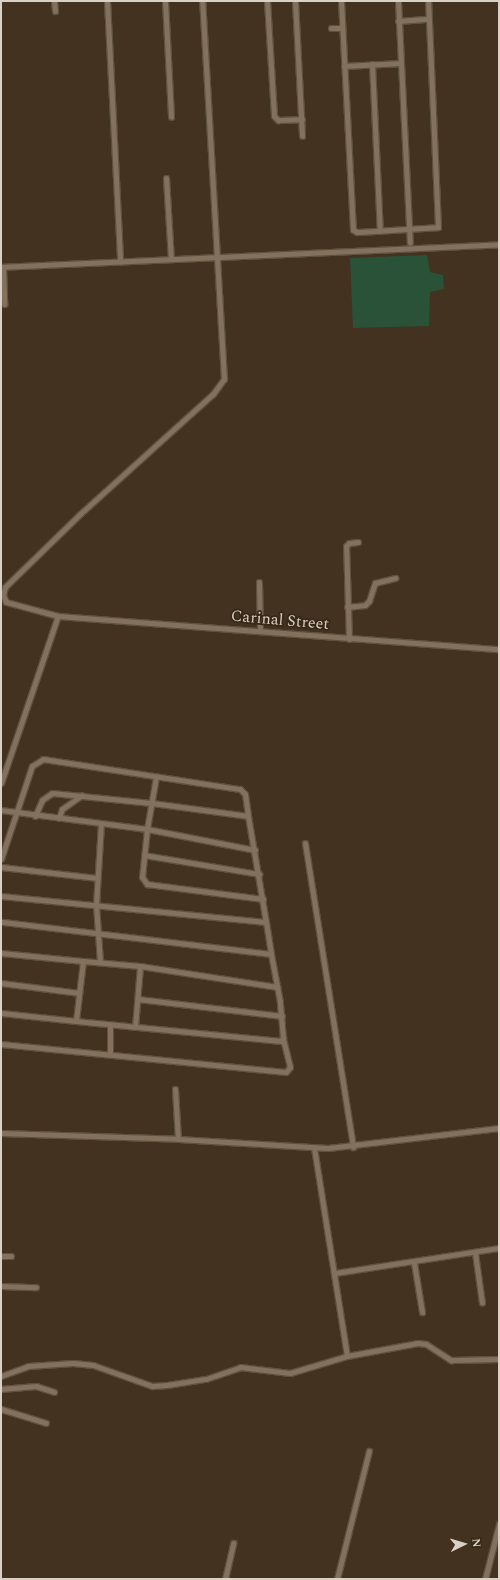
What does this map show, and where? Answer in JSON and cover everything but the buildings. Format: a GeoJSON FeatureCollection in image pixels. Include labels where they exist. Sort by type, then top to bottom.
{"type":"FeatureCollection","features":[{"type":"Feature","properties":{"kind":"street"},"geometry":{"type":"LineString","coordinates":[[54,1],[55,11]]}},
{"type":"Feature","properties":{"kind":"street"},"geometry":{"type":"LineString","coordinates":[[108,1],[120,262]]}},
{"type":"Feature","properties":{"kind":"street"},"geometry":{"type":"LineString","coordinates":[[165,1],[171,117]]}},
{"type":"Feature","properties":{"kind":"street"},"geometry":{"type":"LineString","coordinates":[[202,1],[216,257]]}},
{"type":"Feature","properties":{"kind":"street"},"geometry":{"type":"LineString","coordinates":[[266,1],[274,116],[278,120],[302,119]]}},
{"type":"Feature","properties":{"kind":"street"},"geometry":{"type":"LineString","coordinates":[[295,1],[302,136]]}},
{"type":"Feature","properties":{"kind":"street"},"geometry":{"type":"LineString","coordinates":[[341,1],[353,230],[357,232],[436,229],[439,225],[428,1]]}},
{"type":"Feature","properties":{"kind":"street"},"geometry":{"type":"LineString","coordinates":[[398,1],[410,243]]}},
{"type":"Feature","properties":{"kind":"street"},"geometry":{"type":"LineString","coordinates":[[398,21],[429,19]]}},
{"type":"Feature","properties":{"kind":"street"},"geometry":{"type":"LineString","coordinates":[[331,28],[342,28]]}},
{"type":"Feature","properties":{"kind":"street"},"geometry":{"type":"LineString","coordinates":[[344,66],[401,63]]}},
{"type":"Feature","properties":{"kind":"street"},"geometry":{"type":"LineString","coordinates":[[372,64],[380,231]]}},
{"type":"Feature","properties":{"kind":"street"},"geometry":{"type":"LineString","coordinates":[[166,178],[171,259]]}},
{"type":"Feature","properties":{"kind":"street"},"geometry":{"type":"LineString","coordinates":[[4,304],[2,267],[499,244]]}},
{"type":"Feature","properties":{"kind":"street","name":"Carinal Street"},"geometry":{"type":"LineString","coordinates":[[216,257],[223,383],[80,514],[5,587],[3,595],[6,602],[58,616],[349,639],[499,649]]}},
{"type":"Feature","properties":{"kind":"street"},"geometry":{"type":"LineString","coordinates":[[349,639],[346,546],[348,543],[358,542]]}},
{"type":"Feature","properties":{"kind":"street"},"geometry":{"type":"LineString","coordinates":[[347,607],[365,605],[369,601],[375,583],[395,578]]}},
{"type":"Feature","properties":{"kind":"street"},"geometry":{"type":"LineString","coordinates":[[259,582],[260,631]]}},
{"type":"Feature","properties":{"kind":"street"},"geometry":{"type":"LineString","coordinates":[[1,783],[58,616]]}},
{"type":"Feature","properties":{"kind":"street"},"geometry":{"type":"LineString","coordinates":[[1,859],[32,766],[43,759],[240,789],[245,794],[282,1016],[283,1038],[290,1068],[286,1072],[1,1044]]}},
{"type":"Feature","properties":{"kind":"street"},"geometry":{"type":"LineString","coordinates":[[156,777],[147,828],[142,877],[147,884],[263,899]]}},
{"type":"Feature","properties":{"kind":"street"},"geometry":{"type":"LineString","coordinates":[[35,816],[39,804],[48,794],[82,795],[248,816]]}},
{"type":"Feature","properties":{"kind":"street"},"geometry":{"type":"LineString","coordinates":[[59,818],[62,809],[82,795]]}},
{"type":"Feature","properties":{"kind":"street"},"geometry":{"type":"LineString","coordinates":[[1,810],[35,816],[147,828],[254,850]]}},
{"type":"Feature","properties":{"kind":"street"},"geometry":{"type":"LineString","coordinates":[[100,962],[96,905],[101,824]]}},
{"type":"Feature","properties":{"kind":"street"},"geometry":{"type":"LineString","coordinates":[[305,843],[352,1147]]}},
{"type":"Feature","properties":{"kind":"street"},"geometry":{"type":"LineString","coordinates":[[144,854],[259,874]]}},
{"type":"Feature","properties":{"kind":"street"},"geometry":{"type":"LineString","coordinates":[[1,867],[97,878]]}},
{"type":"Feature","properties":{"kind":"street"},"geometry":{"type":"LineString","coordinates":[[1,896],[266,922]]}},
{"type":"Feature","properties":{"kind":"street"},"geometry":{"type":"LineString","coordinates":[[1,922],[99,932],[271,954]]}},
{"type":"Feature","properties":{"kind":"street"},"geometry":{"type":"LineString","coordinates":[[1,953],[140,966],[277,988]]}},
{"type":"Feature","properties":{"kind":"street"},"geometry":{"type":"LineString","coordinates":[[76,1021],[83,961]]}},
{"type":"Feature","properties":{"kind":"street"},"geometry":{"type":"LineString","coordinates":[[135,1027],[140,966]]}},
{"type":"Feature","properties":{"kind":"street"},"geometry":{"type":"LineString","coordinates":[[1,983],[79,993]]}},
{"type":"Feature","properties":{"kind":"street"},"geometry":{"type":"LineString","coordinates":[[138,999],[282,1016]]}},
{"type":"Feature","properties":{"kind":"street"},"geometry":{"type":"LineString","coordinates":[[1,1014],[278,1042],[283,1038]]}},
{"type":"Feature","properties":{"kind":"street"},"geometry":{"type":"LineString","coordinates":[[110,1025],[110,1054]]}},
{"type":"Feature","properties":{"kind":"street"},"geometry":{"type":"LineString","coordinates":[[175,1089],[178,1138]]}},
{"type":"Feature","properties":{"kind":"street"},"geometry":{"type":"LineString","coordinates":[[1,1133],[178,1138],[314,1148],[352,1147],[499,1128]]}},
{"type":"Feature","properties":{"kind":"street"},"geometry":{"type":"LineString","coordinates":[[314,1148],[347,1356]]}},
{"type":"Feature","properties":{"kind":"street"},"geometry":{"type":"LineString","coordinates":[[335,1273],[414,1263],[499,1248]]}},
{"type":"Feature","properties":{"kind":"street"},"geometry":{"type":"LineString","coordinates":[[475,1252],[482,1303]]}},
{"type":"Feature","properties":{"kind":"street"},"geometry":{"type":"LineString","coordinates":[[1,1256],[11,1256]]}},
{"type":"Feature","properties":{"kind":"street"},"geometry":{"type":"LineString","coordinates":[[414,1263],[422,1312]]}},
{"type":"Feature","properties":{"kind":"street"},"geometry":{"type":"LineString","coordinates":[[1,1286],[36,1287]]}},
{"type":"Feature","properties":{"kind":"street"},"geometry":{"type":"LineString","coordinates":[[1,1376],[28,1366],[73,1363],[92,1365],[152,1386],[167,1385],[206,1379],[240,1367],[290,1373],[347,1356],[418,1343],[426,1344],[451,1360],[499,1359]]}},
{"type":"Feature","properties":{"kind":"street"},"geometry":{"type":"LineString","coordinates":[[1,1389],[36,1386],[54,1392]]}},
{"type":"Feature","properties":{"kind":"street"},"geometry":{"type":"LineString","coordinates":[[1,1409],[46,1423]]}},
{"type":"Feature","properties":{"kind":"street"},"geometry":{"type":"LineString","coordinates":[[337,1579],[369,1452]]}},
{"type":"Feature","properties":{"kind":"street"},"geometry":{"type":"LineString","coordinates":[[485,1579],[499,1524]]}},
{"type":"Feature","properties":{"kind":"street"},"geometry":{"type":"LineString","coordinates":[[225,1579],[233,1543]]}},
{"type":"Feature","properties":{"kind":"green space"},"geometry":{"type":"Polygon","coordinates":[[[427,255],[430,272],[443,275],[444,289],[430,292],[429,326],[353,328],[350,258],[427,255]]]}}]}
